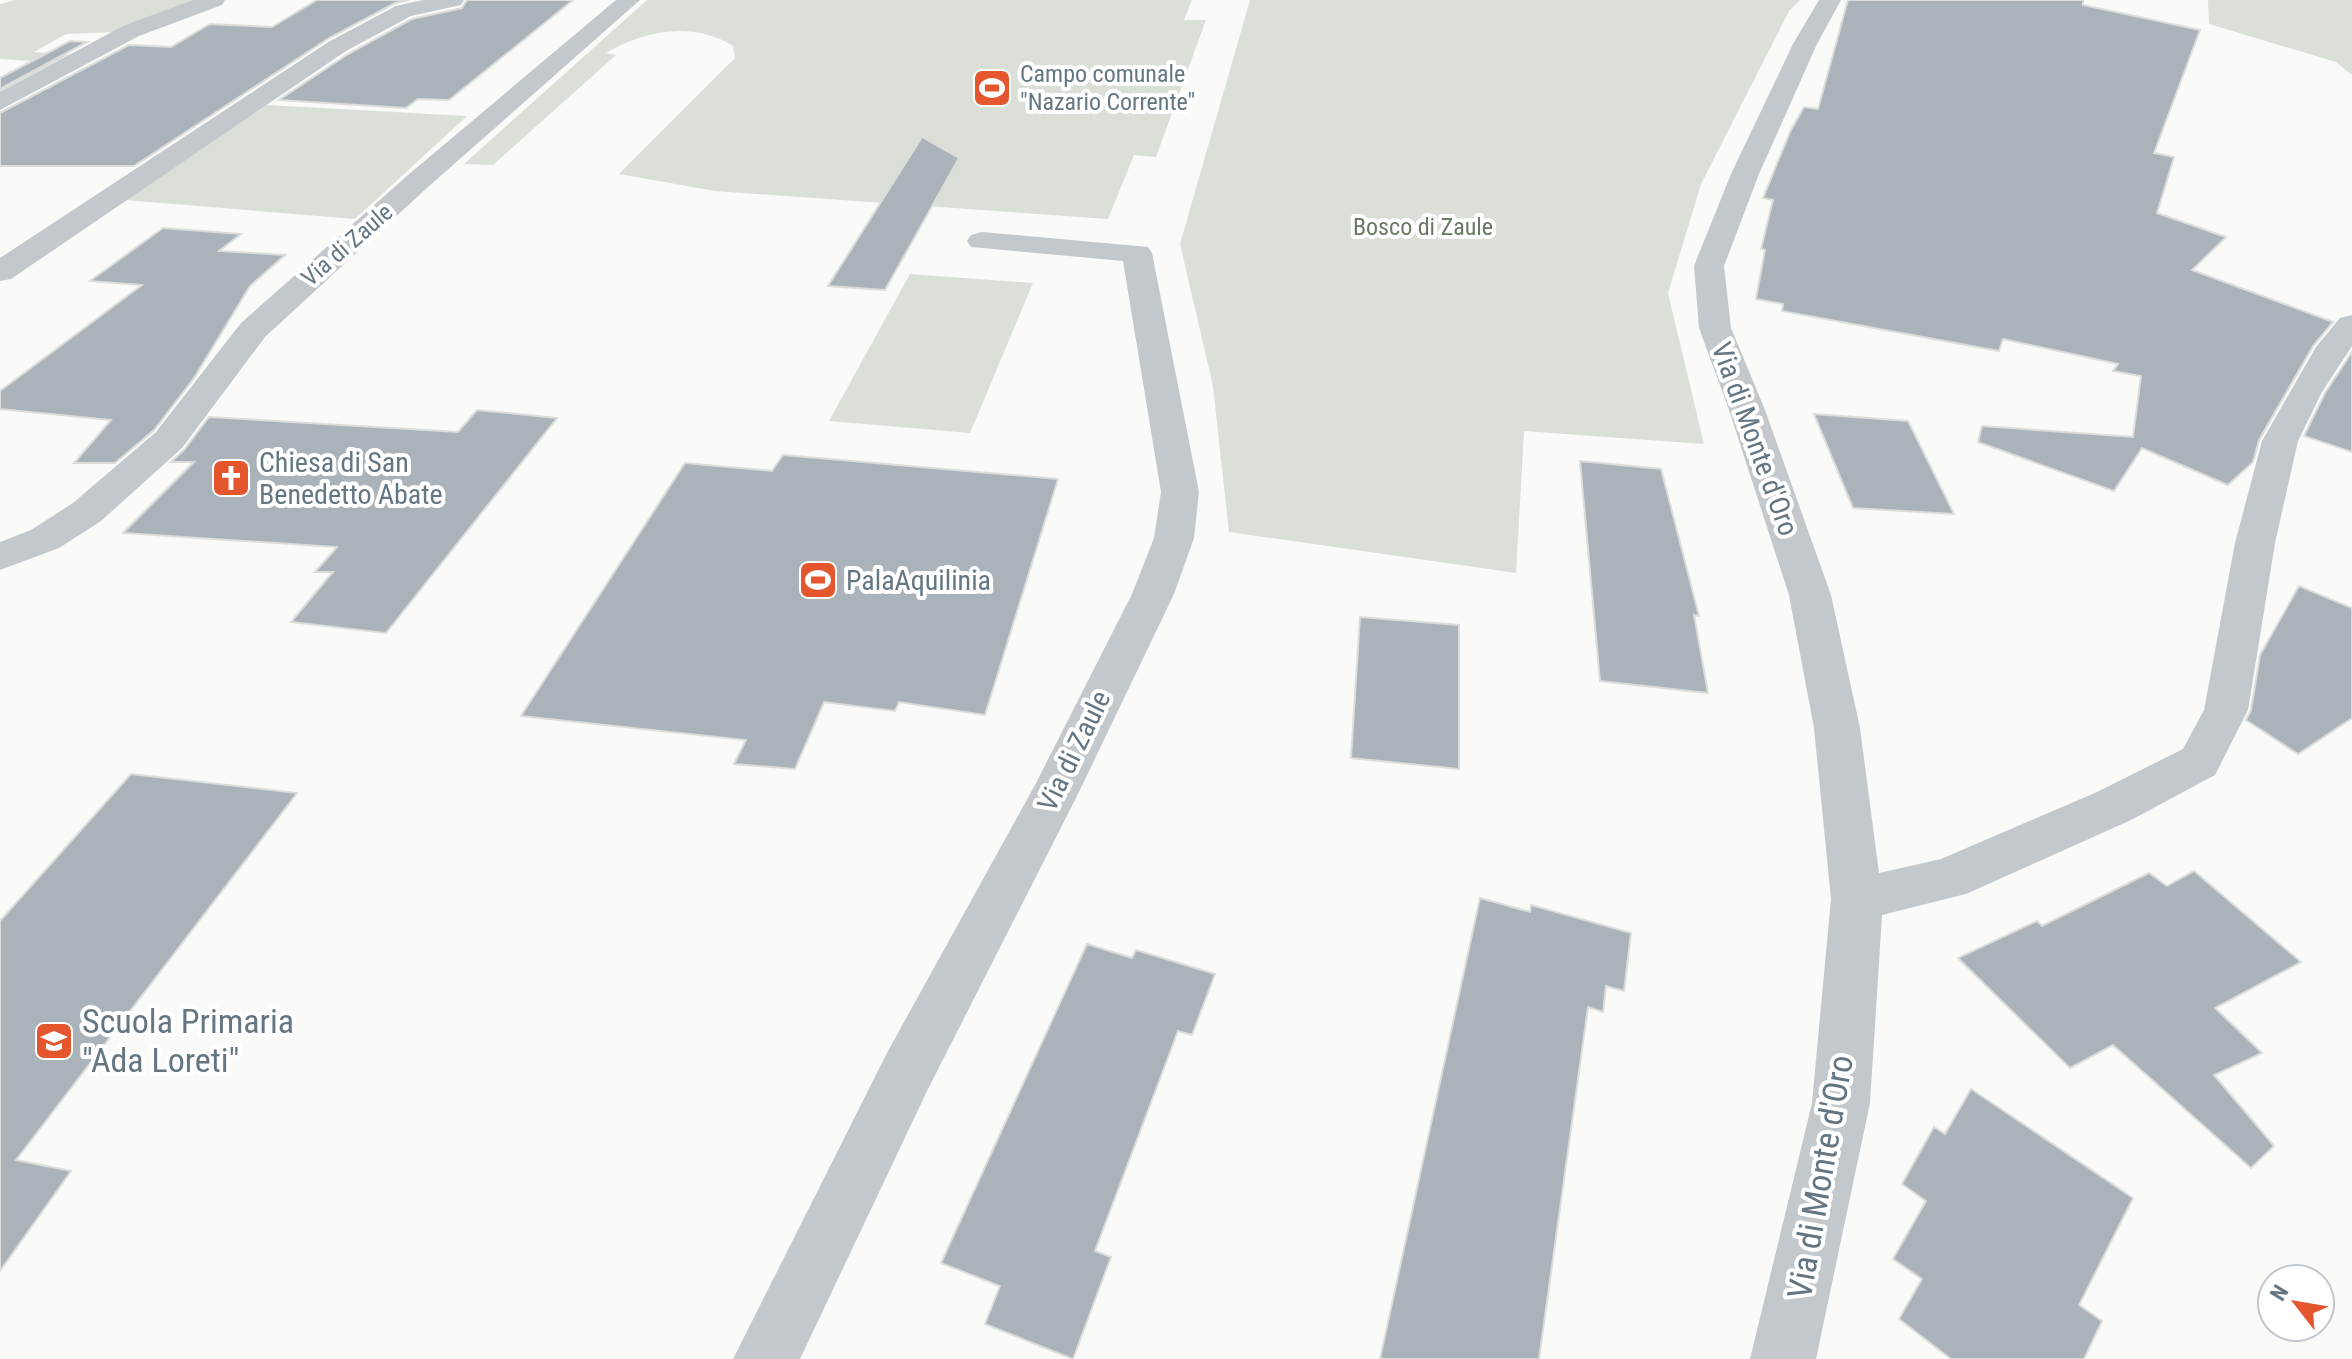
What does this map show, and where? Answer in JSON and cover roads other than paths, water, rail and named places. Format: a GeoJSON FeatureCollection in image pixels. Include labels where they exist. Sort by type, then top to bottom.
{"type":"FeatureCollection","features":[{"type":"Feature","properties":{"kind":"street"},"geometry":{"type":"LineString","coordinates":[[0,102],[131,31],[214,0]]}},
{"type":"Feature","properties":{"kind":"street"},"geometry":{"type":"LineString","coordinates":[[0,272],[338,46],[405,6],[453,0]]}},
{"type":"Feature","properties":{"kind":"street","name":"Via di Zaule"},"geometry":{"type":"LineString","coordinates":[[0,557],[45,539],[87,512],[169,440],[253,330],[418,181],[629,0]]}},
{"type":"Feature","properties":{"kind":"street","name":"Via di Monte d'Oro"},"geometry":{"type":"LineString","coordinates":[[1783,1359],[1841,1103],[1857,899],[1837,728],[1810,595],[1747,410],[1715,328],[1709,266],[1745,174],[1805,44],[1830,0]]}},
{"type":"Feature","properties":{"kind":"street","name":"Via di Zaule"},"geometry":{"type":"LineString","coordinates":[[766,1359],[908,1070],[1054,794],[1153,594],[1174,538],[1180,492],[1137,253],[982,241]]}},
{"type":"Feature","properties":{"kind":"street"},"geometry":{"type":"LineString","coordinates":[[1857,899],[1948,879],[2114,806],[2199,762],[2226,710],[2255,543],[2280,441],[2313,379],[2352,325]]}},
{"type":"Feature","properties":{"kind":"place","name":"Campo comunale \"Nazario Corrente\""},"geometry":{"type":"Point","coordinates":[992,88]}},
{"type":"Feature","properties":{"kind":"place","name":"Chiesa di San Benedetto Abate"},"geometry":{"type":"Point","coordinates":[231,478]}},
{"type":"Feature","properties":{"kind":"place","name":"PalaAquilinia"},"geometry":{"type":"Point","coordinates":[818,580]}},
{"type":"Feature","properties":{"kind":"place","name":"Scuola Primaria \"Ada Loreti\""},"geometry":{"type":"Point","coordinates":[54,1041]}},
{"type":"Feature","properties":{"kind":"park label","name":"Bosco di Zaule"},"geometry":{"type":"Point","coordinates":[1423,227]}}]}
